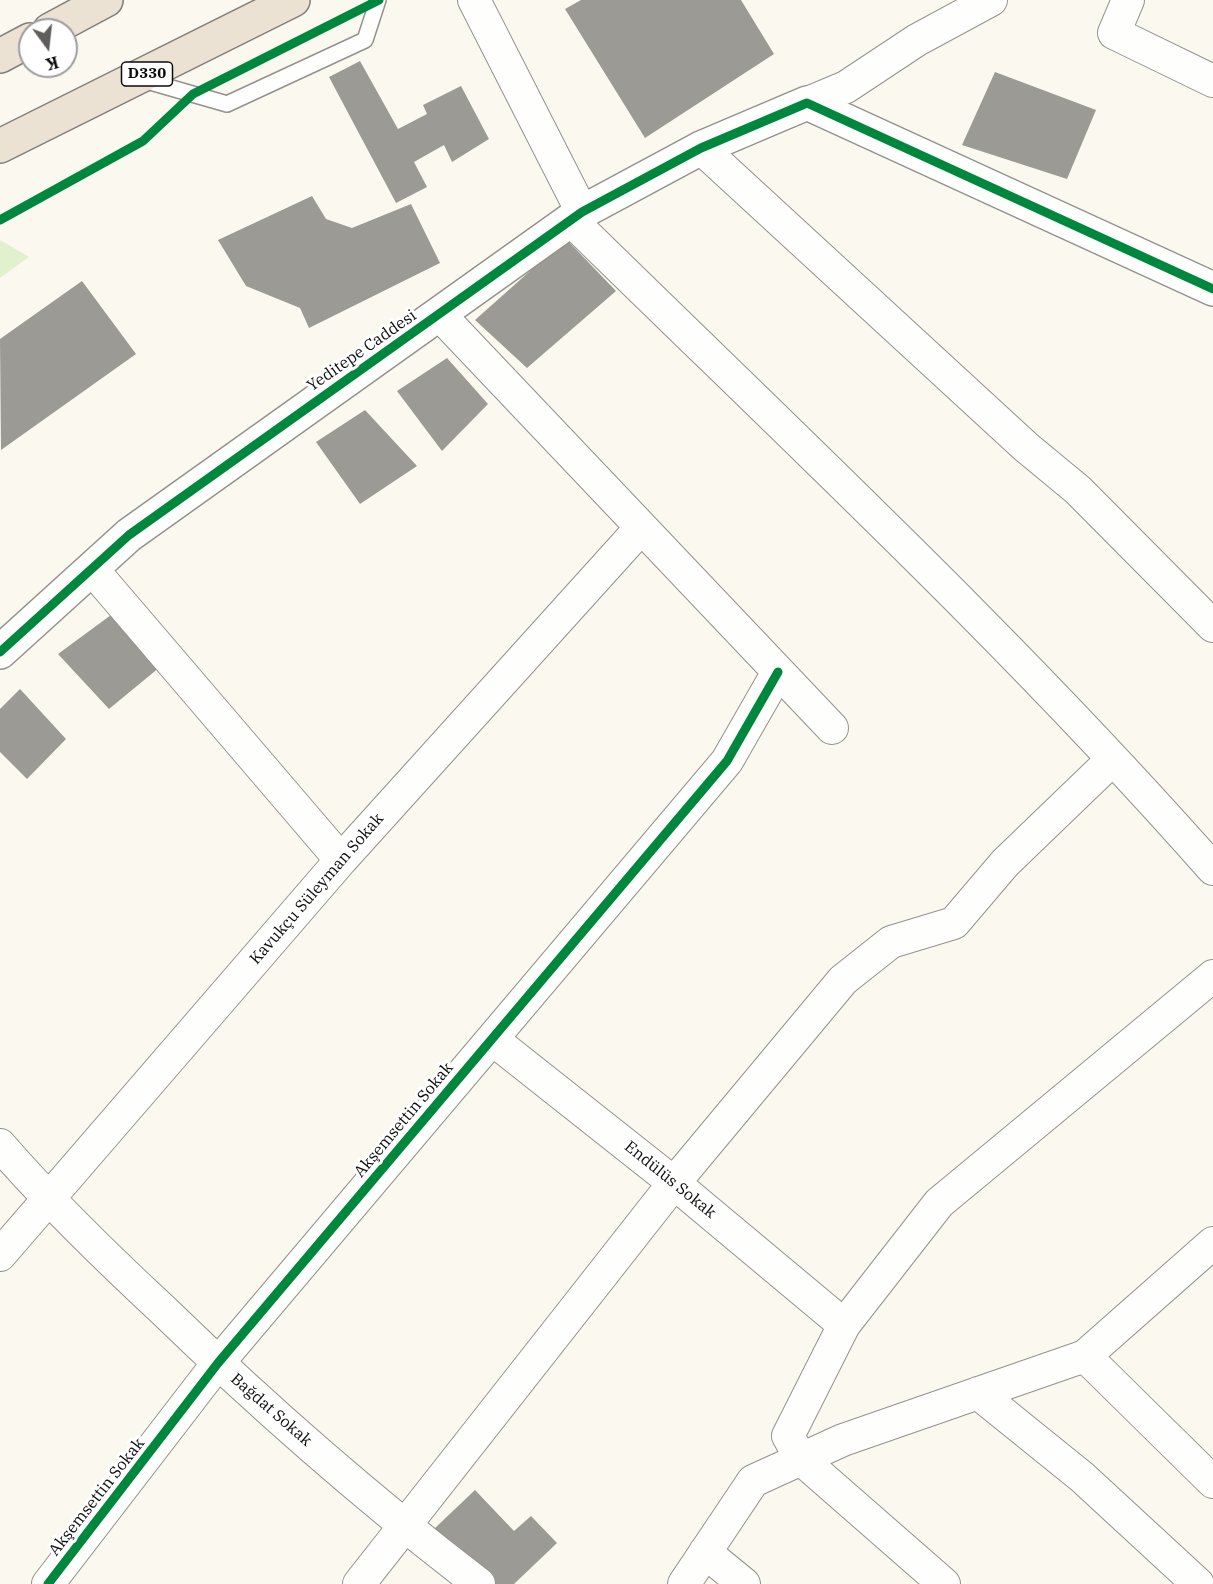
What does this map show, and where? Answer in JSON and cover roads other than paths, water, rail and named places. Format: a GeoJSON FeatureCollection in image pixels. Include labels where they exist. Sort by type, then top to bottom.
{"type":"FeatureCollection","features":[{"type":"Feature","properties":{"kind":"highway"},"geometry":{"type":"LineString","coordinates":[[72,18],[106,0]]}},
{"type":"Feature","properties":{"kind":"highway","name":"D330"},"geometry":{"type":"LineString","coordinates":[[0,146],[293,0]]}},
{"type":"Feature","properties":{"kind":"highway"},"geometry":{"type":"LineString","coordinates":[[0,56],[18,46]]}},
{"type":"Feature","properties":{"kind":"street"},"geometry":{"type":"LineString","coordinates":[[474,0],[577,216],[997,637],[1213,869]]}},
{"type":"Feature","properties":{"kind":"street"},"geometry":{"type":"LineString","coordinates":[[738,133],[846,87],[917,40],[991,0]]}},
{"type":"Feature","properties":{"kind":"street"},"geometry":{"type":"LineString","coordinates":[[1126,0],[1114,33],[1213,81]]}},
{"type":"Feature","properties":{"kind":"street"},"geometry":{"type":"LineString","coordinates":[[807,103],[1213,289]]}},
{"type":"Feature","properties":{"kind":"street","name":"Yeditepe Caddesi"},"geometry":{"type":"LineString","coordinates":[[0,652],[129,535],[577,216],[701,148],[738,133]]}},
{"type":"Feature","properties":{"kind":"street"},"geometry":{"type":"LineString","coordinates":[[701,148],[1026,447],[1078,490],[1213,626]]}},
{"type":"Feature","properties":{"kind":"street"},"geometry":{"type":"LineString","coordinates":[[439,314],[640,529],[832,728]]}},
{"type":"Feature","properties":{"kind":"street","name":"Kavukçu Süleyman Sokak"},"geometry":{"type":"LineString","coordinates":[[0,1255],[49,1201],[340,860],[640,529]]}},
{"type":"Feature","properties":{"kind":"street"},"geometry":{"type":"LineString","coordinates":[[92,569],[340,860]]}},
{"type":"Feature","properties":{"kind":"street","name":"Akşemsettin Sokak"},"geometry":{"type":"LineString","coordinates":[[48,1584],[218,1363],[727,760],[778,672]]}},
{"type":"Feature","properties":{"kind":"street"},"geometry":{"type":"LineString","coordinates":[[359,1584],[674,1183],[843,980],[891,942],[954,923],[1005,862],[1113,759]]}},
{"type":"Feature","properties":{"kind":"street"},"geometry":{"type":"LineString","coordinates":[[944,1584],[801,1460],[788,1436],[844,1325],[939,1203],[1213,976]]}},
{"type":"Feature","properties":{"kind":"street","name":"Endülüs Sokak"},"geometry":{"type":"LineString","coordinates":[[492,1039],[674,1183],[844,1325]]}},
{"type":"Feature","properties":{"kind":"street","name":"Bağdat Sokak"},"geometry":{"type":"LineString","coordinates":[[0,1145],[49,1201],[218,1363],[405,1527],[479,1584]]}},
{"type":"Feature","properties":{"kind":"street"},"geometry":{"type":"LineString","coordinates":[[684,1584],[753,1481],[843,1440],[1084,1356],[1213,1243]]}},
{"type":"Feature","properties":{"kind":"street"},"geometry":{"type":"LineString","coordinates":[[1084,1356],[1213,1482]]}},
{"type":"Feature","properties":{"kind":"street"},"geometry":{"type":"LineString","coordinates":[[978,1393],[1082,1477],[1198,1584]]}},
{"type":"Feature","properties":{"kind":"street"},"geometry":{"type":"LineString","coordinates":[[705,1552],[744,1584]]}},
{"type":"Feature","properties":{"kind":"lane"},"geometry":{"type":"LineString","coordinates":[[137,78],[227,104],[365,40],[378,0]]}}]}
